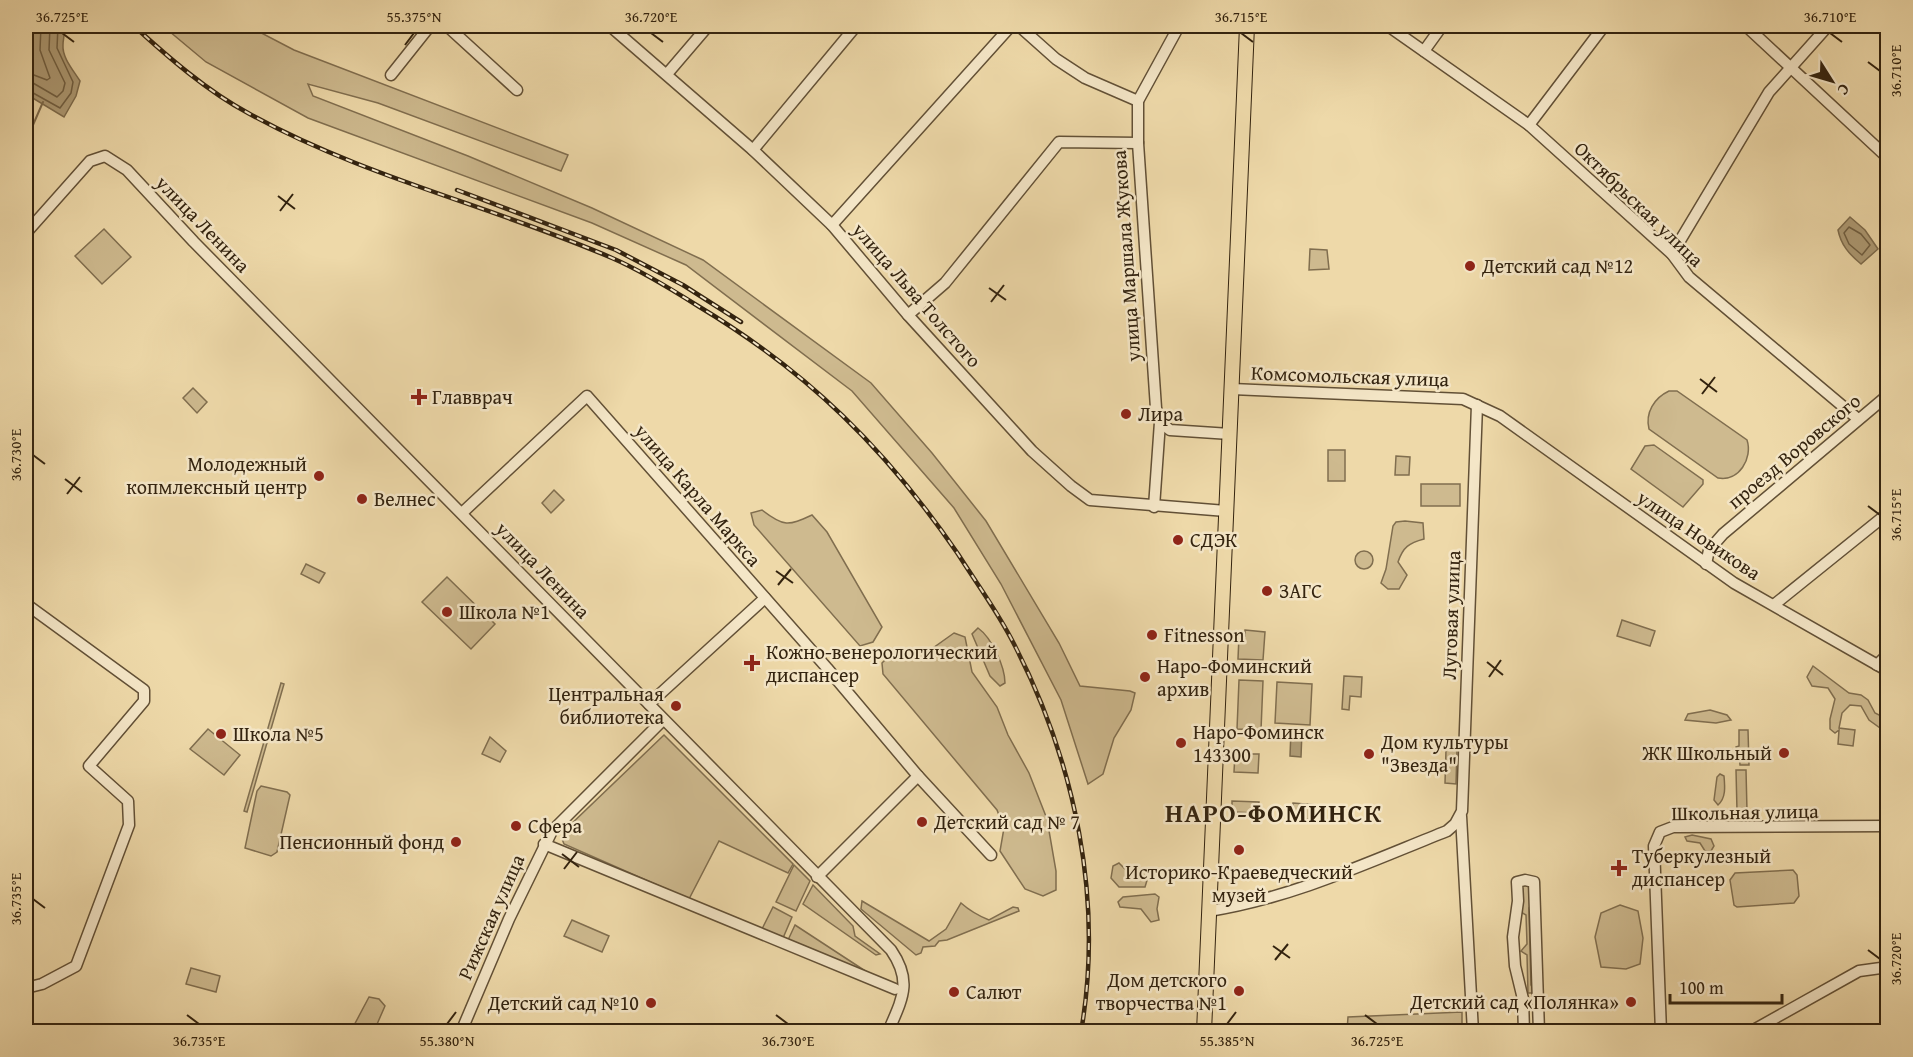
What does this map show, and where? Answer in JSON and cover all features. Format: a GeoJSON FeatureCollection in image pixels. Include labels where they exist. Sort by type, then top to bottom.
{"type":"FeatureCollection","features":[{"type":"Feature","properties":{"kind":"main road"},"geometry":{"type":"LineString","coordinates":[[1204,1032],[1247,26]]}},
{"type":"Feature","properties":{"kind":"street"},"geometry":{"type":"LineString","coordinates":[[392,75],[430,26]]}},
{"type":"Feature","properties":{"kind":"street"},"geometry":{"type":"LineString","coordinates":[[447,26],[518,90]]}},
{"type":"Feature","properties":{"kind":"street","name":"улица Льва Толстого"},"geometry":{"type":"LineString","coordinates":[[610,26],[753,150],[832,225],[908,315],[1032,451],[1071,486],[1090,500],[1154,507],[1227,511]]}},
{"type":"Feature","properties":{"kind":"street"},"geometry":{"type":"LineString","coordinates":[[667,74],[708,26]]}},
{"type":"Feature","properties":{"kind":"street"},"geometry":{"type":"LineString","coordinates":[[753,150],[855,26]]}},
{"type":"Feature","properties":{"kind":"street"},"geometry":{"type":"LineString","coordinates":[[832,225],[1011,26]]}},
{"type":"Feature","properties":{"kind":"street"},"geometry":{"type":"LineString","coordinates":[[1019,26],[1056,59],[1085,78],[1138,101]]}},
{"type":"Feature","properties":{"kind":"street","name":"улица Маршала Жукова"},"geometry":{"type":"LineString","coordinates":[[1154,507],[1160,422],[1156,408],[1138,143],[1138,101],[1179,26]]}},
{"type":"Feature","properties":{"kind":"street","name":"Октябрьская улица"},"geometry":{"type":"LineString","coordinates":[[1388,26],[1529,125],[1672,254],[1689,277],[1858,419]]}},
{"type":"Feature","properties":{"kind":"street"},"geometry":{"type":"LineString","coordinates":[[1424,51],[1442,26]]}},
{"type":"Feature","properties":{"kind":"street"},"geometry":{"type":"LineString","coordinates":[[1746,26],[1887,159]]}},
{"type":"Feature","properties":{"kind":"street"},"geometry":{"type":"LineString","coordinates":[[1672,254],[1769,92],[1828,26]]}},
{"type":"Feature","properties":{"kind":"street"},"geometry":{"type":"LineString","coordinates":[[1529,125],[1598,27]]}},
{"type":"Feature","properties":{"kind":"street"},"geometry":{"type":"LineString","coordinates":[[908,315],[945,283],[1059,142],[1138,143]]}},
{"type":"Feature","properties":{"kind":"street","name":"улица Ленина"},"geometry":{"type":"LineString","coordinates":[[26,232],[90,161],[105,156],[127,171],[886,945],[900,963],[905,993],[888,1032]]}},
{"type":"Feature","properties":{"kind":"street","name":"Комсомольская улица"},"geometry":{"type":"LineString","coordinates":[[1232,389],[1462,399],[1500,416]]}},
{"type":"Feature","properties":{"kind":"street","name":"проезд Воровского"},"geometry":{"type":"LineString","coordinates":[[1706,564],[1709,550],[1723,534],[1887,395]]}},
{"type":"Feature","properties":{"kind":"street","name":"улица Карла Маркса"},"geometry":{"type":"LineString","coordinates":[[462,513],[587,396],[918,776],[992,855]]}},
{"type":"Feature","properties":{"kind":"street","name":"Луговая улица"},"geometry":{"type":"LineString","coordinates":[[1209,911],[1247,905],[1282,894],[1447,831],[1455,824],[1462,811],[1477,405]]}},
{"type":"Feature","properties":{"kind":"street","name":"улица Новикова"},"geometry":{"type":"LineString","coordinates":[[1500,416],[1734,583],[1775,604],[1887,671]]}},
{"type":"Feature","properties":{"kind":"street"},"geometry":{"type":"LineString","coordinates":[[1160,422],[1170,430],[1230,434]]}},
{"type":"Feature","properties":{"kind":"street"},"geometry":{"type":"LineString","coordinates":[[1775,604],[1887,513]]}},
{"type":"Feature","properties":{"kind":"street"},"geometry":{"type":"LineString","coordinates":[[649,704],[765,598]]}},
{"type":"Feature","properties":{"kind":"street"},"geometry":{"type":"LineString","coordinates":[[26,604],[144,690],[144,701],[89,766],[128,801],[129,825],[76,966],[42,984],[26,988]]}},
{"type":"Feature","properties":{"kind":"street"},"geometry":{"type":"LineString","coordinates":[[1877,665],[1887,654]]}},
{"type":"Feature","properties":{"kind":"street","name":"Рижская улица"},"geometry":{"type":"LineString","coordinates":[[461,1032],[544,844],[552,831],[663,720]]}},
{"type":"Feature","properties":{"kind":"street"},"geometry":{"type":"LineString","coordinates":[[817,877],[918,776]]}},
{"type":"Feature","properties":{"kind":"street"},"geometry":{"type":"LineString","coordinates":[[1462,811],[1460,830],[1466,887],[1473,1032]]}},
{"type":"Feature","properties":{"kind":"street","name":"Школьная улица"},"geometry":{"type":"LineString","coordinates":[[1661,1032],[1654,846],[1660,832],[1673,827],[1887,826]]}},
{"type":"Feature","properties":{"kind":"street"},"geometry":{"type":"LineString","coordinates":[[544,844],[895,989]]}},
{"type":"Feature","properties":{"kind":"street"},"geometry":{"type":"LineString","coordinates":[[1524,1032],[1523,999],[1515,966],[1513,937],[1518,901],[1517,882],[1526,880],[1534,882],[1539,1032]]}},
{"type":"Feature","properties":{"kind":"street"},"geometry":{"type":"LineString","coordinates":[[1750,1032],[1859,971],[1887,967]]}},
{"type":"Feature","properties":{"kind":"shaded area"},"geometry":{"type":"Polygon","coordinates":[[[163,26],[248,26],[294,50],[568,155],[561,171],[378,103],[308,84],[313,96],[468,156],[592,208],[703,260],[871,383],[932,453],[986,521],[1059,643],[1080,686],[1135,693],[1131,710],[1114,738],[1103,774],[1088,784],[1061,700],[1001,584],[954,508],[852,391],[686,265],[592,223],[308,118],[206,62],[163,26]]]}},
{"type":"Feature","properties":{"kind":"shaded area"},"geometry":{"type":"Polygon","coordinates":[[[104,229],[131,257],[102,284],[75,256],[104,229]]]}},
{"type":"Feature","properties":{"kind":"shaded area"},"geometry":{"type":"Polygon","coordinates":[[[1310,249],[1327,250],[1329,269],[1309,270],[1310,249]]]}},
{"type":"Feature","properties":{"kind":"shaded area"},"geometry":{"type":"Polygon","coordinates":[[[193,388],[207,402],[197,413],[183,398],[193,388]]]}},
{"type":"Feature","properties":{"kind":"shaded area"},"geometry":{"type":"Polygon","coordinates":[[[1669,391],[1677,391],[1747,440],[1748,454],[1743,467],[1738,472],[1726,478],[1718,478],[1649,429],[1648,417],[1652,407],[1669,391]]]}},
{"type":"Feature","properties":{"kind":"shaded area"},"geometry":{"type":"Polygon","coordinates":[[[1654,445],[1703,480],[1703,484],[1683,507],[1631,469],[1645,446],[1654,445]]]}},
{"type":"Feature","properties":{"kind":"shaded area"},"geometry":{"type":"Polygon","coordinates":[[[1328,450],[1345,450],[1345,481],[1328,481],[1328,450]]]}},
{"type":"Feature","properties":{"kind":"shaded area"},"geometry":{"type":"Polygon","coordinates":[[[1396,456],[1410,457],[1409,475],[1395,475],[1396,456]]]}},
{"type":"Feature","properties":{"kind":"shaded area"},"geometry":{"type":"Polygon","coordinates":[[[1421,484],[1460,484],[1460,506],[1421,506],[1421,484]]]}},
{"type":"Feature","properties":{"kind":"shaded area"},"geometry":{"type":"Polygon","coordinates":[[[554,490],[564,500],[551,513],[542,503],[554,490]]]}},
{"type":"Feature","properties":{"kind":"shaded area"},"geometry":{"type":"Polygon","coordinates":[[[762,510],[776,520],[786,523],[812,515],[827,532],[882,627],[873,642],[860,646],[754,525],[751,513],[762,510]]]}},
{"type":"Feature","properties":{"kind":"shaded area"},"geometry":{"type":"Polygon","coordinates":[[[1396,522],[1423,523],[1424,539],[1404,549],[1398,562],[1407,575],[1399,589],[1388,589],[1381,583],[1386,569],[1393,526],[1396,522]]]}},
{"type":"Feature","properties":{"kind":"shaded area"},"geometry":{"type":"Polygon","coordinates":[[[1364,551],[1370,554],[1373,560],[1370,566],[1364,569],[1358,566],[1355,560],[1358,554],[1364,551]]]}},
{"type":"Feature","properties":{"kind":"shaded area"},"geometry":{"type":"Polygon","coordinates":[[[306,564],[325,573],[319,583],[301,574],[306,564]]]}},
{"type":"Feature","properties":{"kind":"shaded area"},"geometry":{"type":"Polygon","coordinates":[[[447,577],[495,624],[471,649],[422,602],[447,577]]]}},
{"type":"Feature","properties":{"kind":"shaded area"},"geometry":{"type":"Polygon","coordinates":[[[1622,620],[1655,631],[1650,646],[1617,636],[1622,620]]]}},
{"type":"Feature","properties":{"kind":"shaded area"},"geometry":{"type":"Polygon","coordinates":[[[978,628],[993,646],[1000,661],[1005,683],[1000,686],[990,676],[972,634],[978,628]]]}},
{"type":"Feature","properties":{"kind":"shaded area"},"geometry":{"type":"Polygon","coordinates":[[[1245,630],[1265,632],[1263,660],[1238,659],[1239,636],[1245,636],[1245,630]]]}},
{"type":"Feature","properties":{"kind":"shaded area"},"geometry":{"type":"Polygon","coordinates":[[[954,633],[965,637],[972,672],[997,707],[1008,735],[1029,773],[1047,819],[1056,871],[1056,890],[1043,896],[1025,889],[1000,851],[1004,828],[997,810],[883,674],[882,663],[894,651],[914,655],[930,650],[954,633]]]}},
{"type":"Feature","properties":{"kind":"shaded area"},"geometry":{"type":"Polygon","coordinates":[[[1813,666],[1849,693],[1861,695],[1868,700],[1875,713],[1887,719],[1887,733],[1869,720],[1861,706],[1850,705],[1842,713],[1839,728],[1855,730],[1853,746],[1838,744],[1839,730],[1835,733],[1830,729],[1835,699],[1828,688],[1812,686],[1807,677],[1813,666]]]}},
{"type":"Feature","properties":{"kind":"shaded area"},"geometry":{"type":"Polygon","coordinates":[[[1344,676],[1362,677],[1361,697],[1350,696],[1349,710],[1342,709],[1344,676]]]}},
{"type":"Feature","properties":{"kind":"shaded area"},"geometry":{"type":"Polygon","coordinates":[[[1239,680],[1263,681],[1261,730],[1237,729],[1239,680]]]}},
{"type":"Feature","properties":{"kind":"shaded area"},"geometry":{"type":"Polygon","coordinates":[[[1277,682],[1312,684],[1310,725],[1275,723],[1277,682]]]}},
{"type":"Feature","properties":{"kind":"shaded area"},"geometry":{"type":"Polygon","coordinates":[[[281,683],[284,684],[247,812],[244,811],[281,683]]]}},
{"type":"Feature","properties":{"kind":"shaded area"},"geometry":{"type":"Polygon","coordinates":[[[1710,710],[1727,715],[1731,720],[1716,723],[1685,720],[1688,714],[1710,710]]]}},
{"type":"Feature","properties":{"kind":"shaded area"},"geometry":{"type":"Polygon","coordinates":[[[208,729],[240,755],[224,775],[190,749],[208,729]]]}},
{"type":"Feature","properties":{"kind":"shaded area"},"geometry":{"type":"Polygon","coordinates":[[[1739,730],[1748,730],[1749,765],[1740,765],[1739,751],[1736,747],[1739,746],[1739,730]]]}},
{"type":"Feature","properties":{"kind":"shaded area"},"geometry":{"type":"Polygon","coordinates":[[[664,735],[793,864],[788,873],[719,841],[689,899],[564,844],[562,839],[564,831],[664,735]]]}},
{"type":"Feature","properties":{"kind":"shaded area"},"geometry":{"type":"Polygon","coordinates":[[[490,737],[506,751],[500,762],[482,754],[490,737]]]}},
{"type":"Feature","properties":{"kind":"shaded area"},"geometry":{"type":"Polygon","coordinates":[[[1446,750],[1457,750],[1456,784],[1445,783],[1446,750]]]}},
{"type":"Feature","properties":{"kind":"shaded area"},"geometry":{"type":"Polygon","coordinates":[[[1235,754],[1259,754],[1258,773],[1234,772],[1235,754]]]}},
{"type":"Feature","properties":{"kind":"shaded area"},"geometry":{"type":"Polygon","coordinates":[[[1736,770],[1746,770],[1747,811],[1737,811],[1736,770]]]}},
{"type":"Feature","properties":{"kind":"shaded area"},"geometry":{"type":"Polygon","coordinates":[[[1720,774],[1724,776],[1725,788],[1724,796],[1718,805],[1714,800],[1717,777],[1720,774]]]}},
{"type":"Feature","properties":{"kind":"shaded area"},"geometry":{"type":"Polygon","coordinates":[[[261,786],[287,792],[290,795],[277,852],[271,856],[245,848],[257,791],[261,786]]]}},
{"type":"Feature","properties":{"kind":"shaded area"},"geometry":{"type":"Polygon","coordinates":[[[1232,801],[1259,802],[1258,813],[1232,812],[1232,801]]]}},
{"type":"Feature","properties":{"kind":"shaded area"},"geometry":{"type":"Polygon","coordinates":[[[1293,803],[1317,805],[1316,820],[1292,818],[1293,803]]]}},
{"type":"Feature","properties":{"kind":"shaded area"},"geometry":{"type":"Polygon","coordinates":[[[1692,835],[1711,839],[1714,846],[1711,851],[1705,851],[1700,843],[1687,841],[1685,837],[1692,835]]]}},
{"type":"Feature","properties":{"kind":"shaded area"},"geometry":{"type":"Polygon","coordinates":[[[1119,863],[1126,870],[1145,871],[1148,877],[1145,887],[1119,887],[1111,878],[1113,866],[1119,863]]]}},
{"type":"Feature","properties":{"kind":"shaded area"},"geometry":{"type":"Polygon","coordinates":[[[794,865],[810,881],[796,911],[776,902],[794,865]]]}},
{"type":"Feature","properties":{"kind":"shaded area"},"geometry":{"type":"Polygon","coordinates":[[[1793,870],[1797,875],[1799,896],[1794,903],[1737,907],[1734,905],[1730,880],[1735,873],[1793,870]]]}},
{"type":"Feature","properties":{"kind":"shaded area"},"geometry":{"type":"Polygon","coordinates":[[[1523,884],[1531,884],[1533,903],[1529,908],[1531,985],[1536,993],[1528,993],[1527,955],[1521,951],[1527,944],[1526,915],[1521,912],[1520,888],[1523,884]]]}},
{"type":"Feature","properties":{"kind":"shaded area"},"geometry":{"type":"Polygon","coordinates":[[[813,885],[853,926],[855,936],[880,954],[876,955],[803,904],[813,885]]]}},
{"type":"Feature","properties":{"kind":"shaded area"},"geometry":{"type":"Polygon","coordinates":[[[1155,894],[1159,897],[1157,909],[1159,920],[1151,922],[1141,909],[1120,907],[1118,902],[1123,897],[1155,894]]]}},
{"type":"Feature","properties":{"kind":"shaded area"},"geometry":{"type":"Polygon","coordinates":[[[862,901],[929,941],[946,929],[961,903],[989,920],[1013,907],[1018,908],[1019,911],[947,940],[939,941],[935,946],[923,947],[921,953],[916,955],[861,909],[862,901]]]}},
{"type":"Feature","properties":{"kind":"shaded area"},"geometry":{"type":"Polygon","coordinates":[[[1620,905],[1638,911],[1643,938],[1640,964],[1626,969],[1601,967],[1595,937],[1601,913],[1620,905]]]}},
{"type":"Feature","properties":{"kind":"shaded area"},"geometry":{"type":"Polygon","coordinates":[[[773,907],[792,917],[783,938],[762,929],[773,907]]]}},
{"type":"Feature","properties":{"kind":"shaded area"},"geometry":{"type":"Polygon","coordinates":[[[572,920],[609,936],[602,952],[564,936],[572,920]]]}},
{"type":"Feature","properties":{"kind":"shaded area"},"geometry":{"type":"Polygon","coordinates":[[[795,925],[873,976],[788,940],[795,925]]]}},
{"type":"Feature","properties":{"kind":"shaded area"},"geometry":{"type":"Polygon","coordinates":[[[191,968],[220,976],[216,992],[186,984],[191,968]]]}},
{"type":"Feature","properties":{"kind":"shaded area"},"geometry":{"type":"Polygon","coordinates":[[[369,997],[379,999],[385,1006],[374,1031],[351,1031],[369,997]]]}},
{"type":"Feature","properties":{"kind":"shaded area"},"geometry":{"type":"Polygon","coordinates":[[[1462,1012],[1462,1031],[1347,1031],[1348,1017],[1462,1012]]]}},
{"type":"Feature","properties":{"kind":"water"},"geometry":{"type":"Polygon","coordinates":[[[26,26],[63,26],[64,55],[80,81],[76,96],[64,117],[26,94],[26,26]]]}},
{"type":"Feature","properties":{"kind":"water"},"geometry":{"type":"Polygon","coordinates":[[[1850,217],[1865,230],[1878,249],[1861,264],[1846,249],[1838,230],[1850,217]]]}},
{"type":"Feature","properties":{"kind":"water"},"geometry":{"type":"Polygon","coordinates":[[[1291,730],[1302,731],[1301,757],[1290,756],[1291,730]]]}},
{"type":"Feature","properties":{"kind":"waterway"},"geometry":{"type":"LineString","coordinates":[[26,141],[43,102]]}},
{"type":"Feature","properties":{"kind":"railway"},"geometry":{"type":"LineString","coordinates":[[134,26],[203,84],[248,113],[292,135],[382,173],[567,239],[656,280],[738,331],[775,358],[842,415],[873,447],[931,516],[994,609],[1008,632],[1035,689],[1053,736],[1068,784],[1079,832],[1086,882],[1089,932],[1087,982],[1081,1032]]}},
{"type":"Feature","properties":{"kind":"railway"},"geometry":{"type":"LineString","coordinates":[[457,190],[616,250],[683,285],[741,322]]}},
{"type":"Feature","properties":{"kind":"place","name":"Детский сад №12"},"geometry":{"type":"Point","coordinates":[1470,266]}},
{"type":"Feature","properties":{"kind":"place","name":"Главврач"},"geometry":{"type":"Point","coordinates":[419,397]}},
{"type":"Feature","properties":{"kind":"place","name":"Лира"},"geometry":{"type":"Point","coordinates":[1126,414]}},
{"type":"Feature","properties":{"kind":"place","name":"Молодежный копмлексный центр"},"geometry":{"type":"Point","coordinates":[319,476]}},
{"type":"Feature","properties":{"kind":"place","name":"Велнес"},"geometry":{"type":"Point","coordinates":[362,499]}},
{"type":"Feature","properties":{"kind":"place","name":"СДЭК"},"geometry":{"type":"Point","coordinates":[1178,540]}},
{"type":"Feature","properties":{"kind":"place","name":"ЗАГС"},"geometry":{"type":"Point","coordinates":[1267,591]}},
{"type":"Feature","properties":{"kind":"place","name":"Школа №1"},"geometry":{"type":"Point","coordinates":[447,612]}},
{"type":"Feature","properties":{"kind":"place","name":"Fitnesson"},"geometry":{"type":"Point","coordinates":[1152,635]}},
{"type":"Feature","properties":{"kind":"place","name":"Кожно-венерологический диспансер"},"geometry":{"type":"Point","coordinates":[752,663]}},
{"type":"Feature","properties":{"kind":"place","name":"Наро-Фоминский архив"},"geometry":{"type":"Point","coordinates":[1145,677]}},
{"type":"Feature","properties":{"kind":"place","name":"Центральная библиотека"},"geometry":{"type":"Point","coordinates":[676,706]}},
{"type":"Feature","properties":{"kind":"place","name":"Школа №5"},"geometry":{"type":"Point","coordinates":[221,734]}},
{"type":"Feature","properties":{"kind":"place","name":"Наро-Фоминск 143300"},"geometry":{"type":"Point","coordinates":[1181,743]}},
{"type":"Feature","properties":{"kind":"place","name":"ЖК Школьный"},"geometry":{"type":"Point","coordinates":[1784,753]}},
{"type":"Feature","properties":{"kind":"place","name":"Дом культуры \"Звезда\""},"geometry":{"type":"Point","coordinates":[1369,754]}},
{"type":"Feature","properties":{"kind":"place","name":"Детский сад № 7"},"geometry":{"type":"Point","coordinates":[922,822]}},
{"type":"Feature","properties":{"kind":"place","name":"Сфера"},"geometry":{"type":"Point","coordinates":[516,826]}},
{"type":"Feature","properties":{"kind":"place","name":"Пенсионный фонд"},"geometry":{"type":"Point","coordinates":[456,842]}},
{"type":"Feature","properties":{"kind":"place","name":"Историко-Краеведческий музей"},"geometry":{"type":"Point","coordinates":[1239,850]}},
{"type":"Feature","properties":{"kind":"place","name":"Туберкулезный диспансер"},"geometry":{"type":"Point","coordinates":[1619,868]}},
{"type":"Feature","properties":{"kind":"place","name":"Дом детского творчества №1"},"geometry":{"type":"Point","coordinates":[1239,991]}},
{"type":"Feature","properties":{"kind":"place","name":"Салют"},"geometry":{"type":"Point","coordinates":[954,992]}},
{"type":"Feature","properties":{"kind":"place","name":"Детский сад «Полянка»"},"geometry":{"type":"Point","coordinates":[1631,1002]}},
{"type":"Feature","properties":{"kind":"place","name":"Детский сад №10"},"geometry":{"type":"Point","coordinates":[651,1003]}},
{"type":"Feature","properties":{"kind":"district","name":"НАРО-ФОМИНСК"},"geometry":{"type":"Point","coordinates":[1274,813]}}]}
